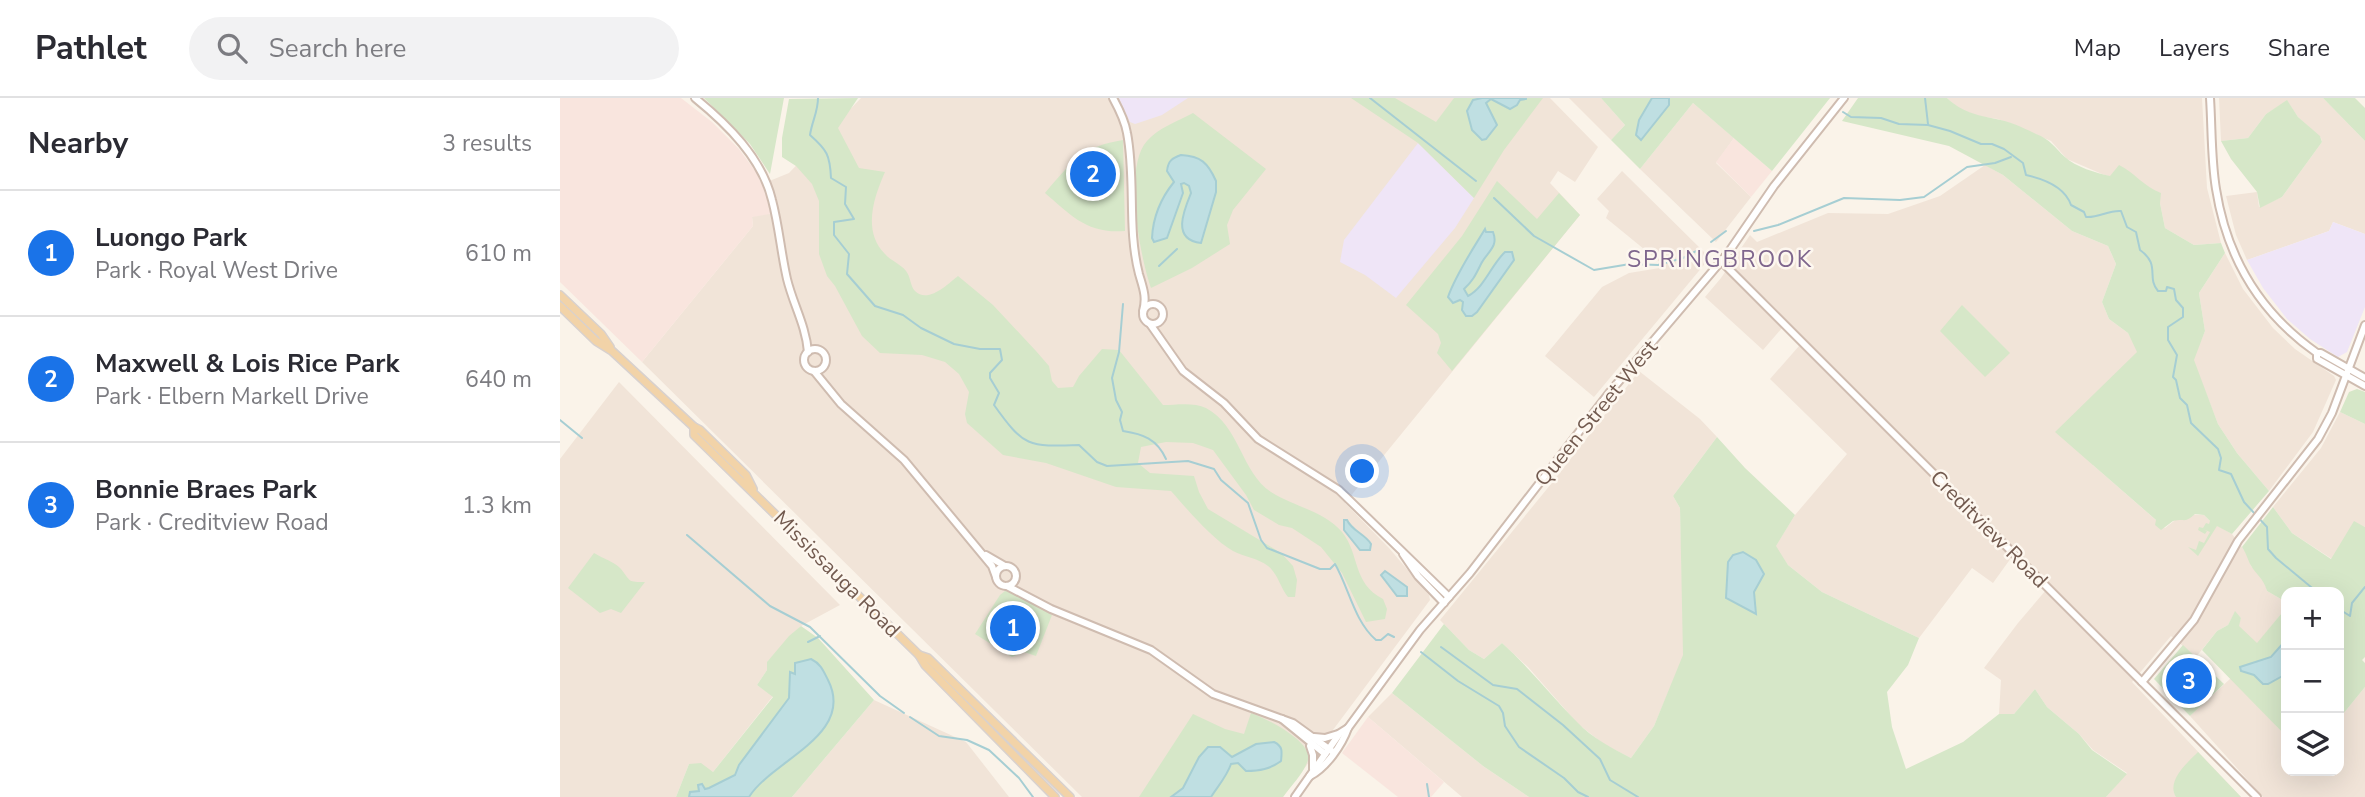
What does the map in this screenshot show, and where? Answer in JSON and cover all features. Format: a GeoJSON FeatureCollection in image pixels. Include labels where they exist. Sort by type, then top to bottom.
{"type":"FeatureCollection","features":[{"type":"Feature","properties":{"kind":"main road","name":"Mississauga Road"},"geometry":{"type":"LineString","coordinates":[[560,295],[601,334],[612,351]]}},
{"type":"Feature","properties":{"kind":"main road","name":"Mississauga Road"},"geometry":{"type":"LineString","coordinates":[[560,306],[596,341],[612,351],[700,430],[746,475],[755,493],[919,655],[925,665],[1055,797]]}},
{"type":"Feature","properties":{"kind":"main road","name":"Mississauga Road"},"geometry":{"type":"LineString","coordinates":[[919,655],[928,659],[1070,797]]}},
{"type":"Feature","properties":{"kind":"street"},"geometry":{"type":"LineString","coordinates":[[695,98],[746,148],[762,171],[772,197],[786,277],[803,326],[808,352],[804,362],[807,368],[814,371],[841,404],[904,460],[992,566],[1001,584],[1151,650],[1218,696],[1293,723],[1314,737],[1329,753]]}},
{"type":"Feature","properties":{"kind":"street"},"geometry":{"type":"LineString","coordinates":[[1113,98],[1125,124],[1128,138],[1133,235],[1146,302],[1143,311],[1145,321],[1150,324],[1183,370],[1224,403],[1258,439],[1339,490],[1407,555],[1446,600]]}},
{"type":"Feature","properties":{"kind":"street","name":"Queen Street West"},"geometry":{"type":"LineString","coordinates":[[1295,797],[1313,769],[1329,753],[1420,630],[1470,573],[1609,393],[1721,261],[1774,186],[1844,98]]}},
{"type":"Feature","properties":{"kind":"street"},"geometry":{"type":"LineString","coordinates":[[2210,98],[2216,190],[2225,228],[2251,288],[2277,320],[2365,387]]}},
{"type":"Feature","properties":{"kind":"street","name":"Creditview Road"},"geometry":{"type":"LineString","coordinates":[[1721,261],[2257,797]]}},
{"type":"Feature","properties":{"kind":"street"},"geometry":{"type":"LineString","coordinates":[[1144,288],[1163,312],[1161,328],[1166,346]]}},
{"type":"Feature","properties":{"kind":"street"},"geometry":{"type":"LineString","coordinates":[[1143,311],[1147,306],[1157,305]]}},
{"type":"Feature","properties":{"kind":"street"},"geometry":{"type":"LineString","coordinates":[[1150,324],[1156,325],[1162,320]]}},
{"type":"Feature","properties":{"kind":"street"},"geometry":{"type":"LineString","coordinates":[[2142,682],[2194,620],[2238,541],[2318,439],[2332,413],[2365,325]]}},
{"type":"Feature","properties":{"kind":"street"},"geometry":{"type":"LineString","coordinates":[[803,326],[825,357],[826,384]]}},
{"type":"Feature","properties":{"kind":"street"},"geometry":{"type":"LineString","coordinates":[[808,352],[818,350]]}},
{"type":"Feature","properties":{"kind":"street"},"geometry":{"type":"LineString","coordinates":[[814,371],[824,366]]}},
{"type":"Feature","properties":{"kind":"street"},"geometry":{"type":"LineString","coordinates":[[2347,373],[2365,378]]}},
{"type":"Feature","properties":{"kind":"street"},"geometry":{"type":"LineString","coordinates":[[979,550],[995,562],[1013,569],[1021,586],[1037,601]]}},
{"type":"Feature","properties":{"kind":"street"},"geometry":{"type":"LineString","coordinates":[[996,577],[998,571],[1006,566]]}},
{"type":"Feature","properties":{"kind":"street"},"geometry":{"type":"LineString","coordinates":[[1007,586],[1012,584],[1016,577]]}},
{"type":"Feature","properties":{"kind":"street"},"geometry":{"type":"LineString","coordinates":[[1280,718],[1307,741],[1329,753]]}},
{"type":"Feature","properties":{"kind":"street","name":"Queen Street West"},"geometry":{"type":"LineString","coordinates":[[1310,776],[1318,772],[1340,733],[1348,728]]}},
{"type":"Feature","properties":{"kind":"street"},"geometry":{"type":"LineString","coordinates":[[1314,737],[1325,738],[1340,733]]}},
{"type":"Feature","properties":{"kind":"street"},"geometry":{"type":"LineString","coordinates":[[1307,741],[1313,752],[1313,769]]}},
{"type":"Feature","properties":{"kind":"shaded area"},"geometry":{"type":"Polygon","coordinates":[[[560,98],[681,98],[712,122],[739,149],[756,172],[766,193],[770,214],[752,217],[753,226],[642,362],[560,282],[560,98]]]}},
{"type":"Feature","properties":{"kind":"shaded area"},"geometry":{"type":"Polygon","coordinates":[[[861,98],[1550,98],[1598,147],[1575,182],[1558,171],[1550,183],[1580,215],[1345,503],[1389,548],[1429,595],[1430,600],[1283,797],[1082,797],[642,362],[753,226],[752,217],[768,202],[762,184],[789,173],[861,98]]]}},
{"type":"Feature","properties":{"kind":"shaded area"},"geometry":{"type":"Polygon","coordinates":[[[1119,98],[1188,98],[1162,115],[1135,124],[1130,122],[1119,98]]]}},
{"type":"Feature","properties":{"kind":"shaded area"},"geometry":{"type":"Polygon","coordinates":[[[1569,98],[1601,98],[1625,125],[1611,140],[1569,98]]]}},
{"type":"Feature","properties":{"kind":"shaded area"},"geometry":{"type":"Polygon","coordinates":[[[1947,98],[2202,98],[2207,188],[2221,243],[2194,245],[2165,228],[2160,193],[2067,159],[2051,141],[1998,119],[1977,116],[1958,108],[1947,98]]]}},
{"type":"Feature","properties":{"kind":"shaded area"},"geometry":{"type":"Polygon","coordinates":[[[2219,98],[2323,98],[2365,141],[2365,234],[2333,222],[2329,231],[2247,260],[2236,235],[2226,196],[2257,192],[2259,207],[2282,197],[2322,142],[2287,101],[2266,114],[2248,138],[2221,141],[2219,98]]]}},
{"type":"Feature","properties":{"kind":"shaded area"},"geometry":{"type":"Polygon","coordinates":[[[1693,103],[1734,138],[1716,163],[1751,197],[1716,242],[1640,169],[1693,103]]]}},
{"type":"Feature","properties":{"kind":"shaded area"},"geometry":{"type":"Polygon","coordinates":[[[1734,138],[1772,171],[1751,197],[1716,162],[1734,138]]]}},
{"type":"Feature","properties":{"kind":"shaded area"},"geometry":{"type":"Polygon","coordinates":[[[1418,143],[1474,198],[1455,228],[1396,298],[1365,275],[1340,262],[1344,240],[1418,143]]]}},
{"type":"Feature","properties":{"kind":"shaded area"},"geometry":{"type":"Polygon","coordinates":[[[1985,165],[2003,175],[2072,231],[2108,246],[2116,264],[2102,302],[2109,319],[2128,333],[2138,352],[2093,465],[2165,528],[2183,514],[2204,515],[2232,534],[2248,555],[2251,566],[2264,580],[2267,591],[2281,599],[2281,614],[2257,644],[2238,626],[2241,618],[2235,612],[2228,625],[2217,631],[2196,657],[2171,636],[2132,682],[2241,797],[2106,797],[2127,773],[2093,750],[2079,734],[2047,707],[2035,689],[2014,714],[1999,714],[2001,680],[1984,668],[2046,590],[2011,558],[1993,583],[1972,568],[1919,638],[1822,592],[1788,565],[1775,547],[1795,515],[1847,454],[1770,379],[1799,346],[1782,328],[1763,350],[1705,297],[1750,235],[1757,242],[1828,213],[1888,214],[1940,196],[1985,165]]]}},
{"type":"Feature","properties":{"kind":"shaded area"},"geometry":{"type":"Polygon","coordinates":[[[1622,171],[1708,256],[1708,260],[1594,397],[1545,356],[1602,287],[1629,273],[1666,267],[1606,218],[1609,211],[1597,199],[1622,171]]]}},
{"type":"Feature","properties":{"kind":"shaded area"},"geometry":{"type":"Polygon","coordinates":[[[2333,222],[2365,234],[2365,307],[2347,352],[2338,357],[2310,339],[2287,319],[2263,288],[2247,260],[2329,231],[2333,222]]]}},
{"type":"Feature","properties":{"kind":"shaded area"},"geometry":{"type":"Polygon","coordinates":[[[2225,253],[2243,289],[2273,328],[2295,349],[2336,380],[2313,432],[2269,491],[2237,453],[2218,424],[2193,360],[2205,331],[2199,293],[2225,253]]]}},
{"type":"Feature","properties":{"kind":"shaded area"},"geometry":{"type":"Polygon","coordinates":[[[1639,371],[1700,419],[1717,437],[1673,496],[1680,508],[1684,655],[1654,726],[1631,758],[1605,745],[1578,724],[1528,667],[1502,643],[1484,659],[1469,650],[1440,620],[1639,371]]]}},
{"type":"Feature","properties":{"kind":"shaded area"},"geometry":{"type":"Polygon","coordinates":[[[619,382],[840,605],[801,626],[768,661],[767,670],[757,685],[773,696],[713,772],[689,764],[676,797],[560,797],[560,459],[619,382]]]}},
{"type":"Feature","properties":{"kind":"shaded area"},"geometry":{"type":"Polygon","coordinates":[[[2340,412],[2365,424],[2365,527],[2354,522],[2332,559],[2292,533],[2273,507],[2321,448],[2340,412]]]}},
{"type":"Feature","properties":{"kind":"shaded area"},"geometry":{"type":"Polygon","coordinates":[[[2231,678],[2281,731],[2281,776],[2344,776],[2344,713],[2365,687],[2365,797],[2263,797],[2190,716],[2231,678]]]}},
{"type":"Feature","properties":{"kind":"shaded area"},"geometry":{"type":"Polygon","coordinates":[[[1392,693],[1483,766],[1529,797],[1462,797],[1368,717],[1392,693]]]}},
{"type":"Feature","properties":{"kind":"shaded area"},"geometry":{"type":"Polygon","coordinates":[[[874,700],[966,742],[1009,797],[792,797],[874,700]]]}},
{"type":"Feature","properties":{"kind":"shaded area"},"geometry":{"type":"Polygon","coordinates":[[[1368,717],[1444,782],[1431,797],[1398,797],[1342,753],[1368,717]]]}},
{"type":"Feature","properties":{"kind":"green space"},"geometry":{"type":"Polygon","coordinates":[[[704,98],[784,98],[770,174],[750,144],[704,98]]]}},
{"type":"Feature","properties":{"kind":"green space"},"geometry":{"type":"Polygon","coordinates":[[[858,98],[838,128],[859,168],[885,172],[872,214],[874,235],[885,254],[906,271],[915,291],[932,294],[958,276],[993,305],[1036,351],[1049,366],[1052,381],[1058,388],[1073,387],[1102,349],[1119,350],[1163,405],[1191,404],[1206,408],[1226,426],[1261,483],[1280,497],[1326,519],[1342,532],[1352,550],[1361,577],[1373,592],[1383,599],[1387,609],[1385,619],[1366,622],[1342,573],[1321,547],[1292,528],[1279,525],[1254,510],[1213,450],[1193,443],[1166,442],[1141,447],[1138,463],[1150,473],[1194,476],[1208,509],[1281,553],[1293,566],[1297,580],[1295,597],[1288,597],[1268,566],[1233,551],[1217,539],[1171,491],[1116,487],[1046,463],[1003,455],[967,423],[965,414],[969,392],[959,374],[945,362],[922,355],[880,353],[862,336],[827,276],[819,254],[819,201],[812,184],[796,166],[782,157],[782,138],[789,99],[858,98]]]}},
{"type":"Feature","properties":{"kind":"green space"},"geometry":{"type":"Polygon","coordinates":[[[1351,98],[1395,98],[1436,122],[1454,98],[1543,98],[1504,150],[1474,198],[1418,143],[1351,98]]]}},
{"type":"Feature","properties":{"kind":"green space"},"geometry":{"type":"Polygon","coordinates":[[[1601,98],[1830,98],[1772,171],[1693,103],[1640,169],[1611,140],[1625,125],[1601,98]]]}},
{"type":"Feature","properties":{"kind":"green space"},"geometry":{"type":"Polygon","coordinates":[[[1858,98],[1947,98],[1970,112],[2011,123],[2041,136],[2069,161],[2086,169],[2110,176],[2119,165],[2161,193],[2160,203],[2165,228],[2194,245],[2221,243],[2225,253],[2199,293],[2205,331],[2194,360],[2218,424],[2237,453],[2269,491],[2232,534],[2217,526],[2198,556],[2188,547],[2196,550],[2199,541],[2204,543],[2210,532],[2203,529],[2207,531],[2205,534],[2198,530],[2206,523],[2209,524],[2210,521],[2204,515],[2195,514],[2187,520],[2173,521],[2161,530],[2155,525],[2156,520],[2055,432],[2137,352],[2128,333],[2109,319],[2102,302],[2116,264],[2108,246],[2072,231],[2003,175],[1949,146],[1842,121],[1858,98]]]}},
{"type":"Feature","properties":{"kind":"green space"},"geometry":{"type":"Polygon","coordinates":[[[2323,98],[2355,98],[2365,108],[2365,141],[2323,98]]]}},
{"type":"Feature","properties":{"kind":"green space"},"geometry":{"type":"Polygon","coordinates":[[[2287,100],[2298,117],[2320,136],[2322,142],[2282,197],[2260,208],[2257,192],[2231,159],[2221,141],[2248,138],[2266,114],[2287,100]]]}},
{"type":"Feature","properties":{"kind":"green space"},"geometry":{"type":"Polygon","coordinates":[[[1193,113],[1266,169],[1233,210],[1227,225],[1230,244],[1192,268],[1151,288],[1142,256],[1136,213],[1136,171],[1140,154],[1147,141],[1157,132],[1193,113]]]}},
{"type":"Feature","properties":{"kind":"green space"},"geometry":{"type":"Polygon","coordinates":[[[1123,140],[1125,231],[1100,230],[1081,222],[1045,193],[1078,158],[1096,147],[1123,140]]]}},
{"type":"Feature","properties":{"kind":"green space"},"geometry":{"type":"Polygon","coordinates":[[[1497,181],[1537,219],[1559,193],[1580,215],[1452,371],[1437,353],[1441,343],[1438,334],[1406,305],[1462,236],[1497,181]]]}},
{"type":"Feature","properties":{"kind":"green space"},"geometry":{"type":"Polygon","coordinates":[[[1962,305],[2010,353],[1985,377],[1940,331],[1962,305]]]}},
{"type":"Feature","properties":{"kind":"green space"},"geometry":{"type":"Polygon","coordinates":[[[2357,389],[2365,392],[2365,424],[2340,412],[2349,392],[2357,389]]]}},
{"type":"Feature","properties":{"kind":"green space"},"geometry":{"type":"Polygon","coordinates":[[[1717,437],[1745,468],[1795,515],[1776,546],[1788,565],[1822,592],[1919,638],[1908,665],[1887,692],[1892,727],[1906,769],[1963,742],[1999,714],[2014,714],[2035,689],[2047,707],[2079,734],[2092,750],[2127,774],[2106,797],[1529,797],[1483,766],[1392,693],[1444,624],[1469,650],[1484,659],[1502,643],[1583,728],[1631,758],[1654,726],[1683,655],[1680,508],[1673,496],[1717,437]]]}},
{"type":"Feature","properties":{"kind":"green space"},"geometry":{"type":"Polygon","coordinates":[[[2273,507],[2292,533],[2331,559],[2354,521],[2365,527],[2365,657],[2362,660],[2365,663],[2365,687],[2344,713],[2344,587],[2281,587],[2281,599],[2267,591],[2242,547],[2273,507]]]}},
{"type":"Feature","properties":{"kind":"green space"},"geometry":{"type":"Polygon","coordinates":[[[594,553],[612,562],[630,580],[645,582],[621,613],[611,609],[600,613],[568,588],[594,553]]]}},
{"type":"Feature","properties":{"kind":"green space"},"geometry":{"type":"Polygon","coordinates":[[[1005,591],[1012,592],[1052,615],[1036,656],[1024,652],[1012,657],[975,634],[1005,591]]]}},
{"type":"Feature","properties":{"kind":"green space"},"geometry":{"type":"Polygon","coordinates":[[[2235,611],[2241,618],[2239,626],[2257,643],[2281,614],[2281,731],[2202,650],[2217,631],[2228,625],[2235,611]]]}},
{"type":"Feature","properties":{"kind":"green space"},"geometry":{"type":"Polygon","coordinates":[[[801,626],[818,638],[874,700],[792,797],[676,797],[689,764],[701,763],[713,772],[773,697],[757,685],[767,670],[767,662],[801,626]]]}},
{"type":"Feature","properties":{"kind":"green space"},"geometry":{"type":"Polygon","coordinates":[[[2183,645],[2224,684],[2190,716],[2154,679],[2183,645]]]}},
{"type":"Feature","properties":{"kind":"green space"},"geometry":{"type":"Polygon","coordinates":[[[1251,713],[1287,731],[1308,753],[1304,770],[1283,797],[1139,797],[1193,714],[1225,729],[1244,734],[1251,713]]]}},
{"type":"Feature","properties":{"kind":"green space"},"geometry":{"type":"Polygon","coordinates":[[[2198,752],[2241,797],[2176,797],[2176,779],[2198,752]]]}},
{"type":"Feature","properties":{"kind":"water"},"geometry":{"type":"Polygon","coordinates":[[[1482,98],[1526,99],[1520,100],[1510,109],[1491,99],[1486,103],[1497,125],[1486,139],[1482,140],[1472,130],[1467,111],[1473,100],[1482,98]]]}},
{"type":"Feature","properties":{"kind":"water"},"geometry":{"type":"Polygon","coordinates":[[[1652,98],[1669,98],[1669,105],[1641,140],[1636,135],[1639,120],[1652,98]]]}},
{"type":"Feature","properties":{"kind":"water"},"geometry":{"type":"Polygon","coordinates":[[[1181,155],[1203,162],[1216,181],[1216,192],[1201,243],[1192,241],[1183,230],[1183,216],[1191,193],[1189,186],[1184,183],[1181,184],[1183,193],[1167,238],[1154,242],[1152,238],[1156,215],[1174,182],[1167,171],[1168,165],[1181,155]]]}},
{"type":"Feature","properties":{"kind":"water"},"geometry":{"type":"Polygon","coordinates":[[[1485,229],[1486,232],[1493,232],[1494,242],[1464,289],[1468,296],[1479,287],[1505,252],[1512,252],[1514,260],[1477,312],[1466,316],[1462,310],[1463,302],[1460,300],[1453,303],[1448,297],[1485,229]]]}},
{"type":"Feature","properties":{"kind":"water"},"geometry":{"type":"Polygon","coordinates":[[[1344,520],[1371,544],[1370,550],[1360,550],[1344,530],[1344,520]]]}},
{"type":"Feature","properties":{"kind":"water"},"geometry":{"type":"Polygon","coordinates":[[[1743,552],[1756,560],[1764,574],[1754,592],[1756,614],[1726,598],[1728,562],[1733,555],[1743,552]]]}},
{"type":"Feature","properties":{"kind":"water"},"geometry":{"type":"Polygon","coordinates":[[[1385,571],[1407,587],[1407,596],[1397,596],[1381,575],[1385,571]]]}},
{"type":"Feature","properties":{"kind":"water"},"geometry":{"type":"Polygon","coordinates":[[[2281,646],[2281,677],[2268,684],[2263,684],[2254,675],[2241,671],[2240,667],[2271,657],[2281,646]]]}},
{"type":"Feature","properties":{"kind":"water"},"geometry":{"type":"Polygon","coordinates":[[[811,659],[823,670],[834,699],[831,716],[821,731],[760,784],[749,797],[689,797],[690,792],[699,791],[698,785],[709,788],[735,775],[739,765],[789,698],[790,672],[795,674],[795,663],[811,659]]]}},
{"type":"Feature","properties":{"kind":"water"},"geometry":{"type":"Polygon","coordinates":[[[1274,742],[1280,747],[1282,755],[1281,761],[1273,766],[1246,771],[1238,763],[1231,764],[1211,797],[1171,797],[1183,788],[1199,757],[1208,747],[1220,747],[1232,757],[1256,744],[1274,742]]]}},
{"type":"Feature","properties":{"kind":"waterway"},"geometry":{"type":"LineString","coordinates":[[818,98],[810,135],[827,154],[831,178],[846,187],[845,204],[854,219],[834,222],[834,235],[849,254],[847,274],[875,306],[903,315],[921,328],[954,344],[980,349],[1000,349],[1002,360],[990,373],[999,393],[994,405],[1013,429],[1029,442],[1048,446],[1079,445],[1097,462],[1107,466],[1188,461],[1214,469],[1221,480],[1248,503],[1261,540],[1267,548],[1320,569],[1330,569],[1335,564],[1368,632],[1376,640],[1381,640],[1388,634],[1394,637]]}},
{"type":"Feature","properties":{"kind":"waterway"},"geometry":{"type":"LineString","coordinates":[[1370,98],[1476,181]]}},
{"type":"Feature","properties":{"kind":"waterway"},"geometry":{"type":"LineString","coordinates":[[1925,98],[1928,124]]}},
{"type":"Feature","properties":{"kind":"waterway"},"geometry":{"type":"LineString","coordinates":[[1843,112],[1851,117],[1881,118],[1899,124],[1928,125],[1981,144],[1992,144],[2023,163],[2026,175],[2059,189],[2071,205],[2084,212],[2086,217],[2121,211],[2127,227],[2136,232],[2140,250],[2150,261],[2153,281],[2158,291],[2166,291],[2167,287],[2174,289],[2176,300],[2183,308],[2183,317],[2168,327],[2168,340],[2177,355],[2173,377],[2180,398],[2187,405],[2191,423],[2218,449],[2221,458],[2219,470],[2231,474],[2244,502],[2267,527],[2268,549],[2311,587]]}},
{"type":"Feature","properties":{"kind":"waterway"},"geometry":{"type":"LineString","coordinates":[[1754,231],[1778,225],[1844,198],[1900,200],[1924,197],[1967,167],[1995,163],[2011,157]]}},
{"type":"Feature","properties":{"kind":"waterway"},"geometry":{"type":"LineString","coordinates":[[1494,198],[1534,236],[1594,270],[1630,264],[1658,265],[1683,258],[1700,249]]}},
{"type":"Feature","properties":{"kind":"waterway"},"geometry":{"type":"LineString","coordinates":[[1711,242],[1726,231]]}},
{"type":"Feature","properties":{"kind":"waterway"},"geometry":{"type":"LineString","coordinates":[[1159,266],[1177,249]]}},
{"type":"Feature","properties":{"kind":"waterway"},"geometry":{"type":"LineString","coordinates":[[1123,304],[1119,352],[1112,378],[1116,400],[1122,412],[1120,420],[1123,431],[1154,442],[1166,459]]}},
{"type":"Feature","properties":{"kind":"waterway"},"geometry":{"type":"LineString","coordinates":[[560,420],[582,438]]}},
{"type":"Feature","properties":{"kind":"waterway"},"geometry":{"type":"LineString","coordinates":[[687,535],[770,606],[810,627],[880,696],[904,713]]}},
{"type":"Feature","properties":{"kind":"waterway"},"geometry":{"type":"LineString","coordinates":[[2344,612],[2350,616],[2352,603],[2365,587]]}},
{"type":"Feature","properties":{"kind":"waterway"},"geometry":{"type":"LineString","coordinates":[[808,642],[820,636]]}},
{"type":"Feature","properties":{"kind":"waterway"},"geometry":{"type":"LineString","coordinates":[[1441,647],[1493,685],[1517,689],[1563,725],[1600,759],[1610,780],[1638,797]]}},
{"type":"Feature","properties":{"kind":"waterway"},"geometry":{"type":"LineString","coordinates":[[1421,652],[1458,681],[1499,706],[1505,726],[1519,747],[1588,797]]}},
{"type":"Feature","properties":{"kind":"waterway"},"geometry":{"type":"LineString","coordinates":[[910,717],[939,736],[967,740],[989,750],[1019,778],[1033,797]]}},
{"type":"Feature","properties":{"kind":"waterway"},"geometry":{"type":"LineString","coordinates":[[1427,784],[1429,797]]}},
{"type":"Feature","properties":{"kind":"place","name":"Maxwell & Lois Rice Park"},"geometry":{"type":"Point","coordinates":[1093,174]}},
{"type":"Feature","properties":{"kind":"place","name":"Luongo Park"},"geometry":{"type":"Point","coordinates":[1013,628]}},
{"type":"Feature","properties":{"kind":"place","name":"Bonnie Braes Park"},"geometry":{"type":"Point","coordinates":[2189,681]}},
{"type":"Feature","properties":{"kind":"district","name":"SPRINGBROOK"},"geometry":{"type":"Point","coordinates":[1720,259]}}]}
